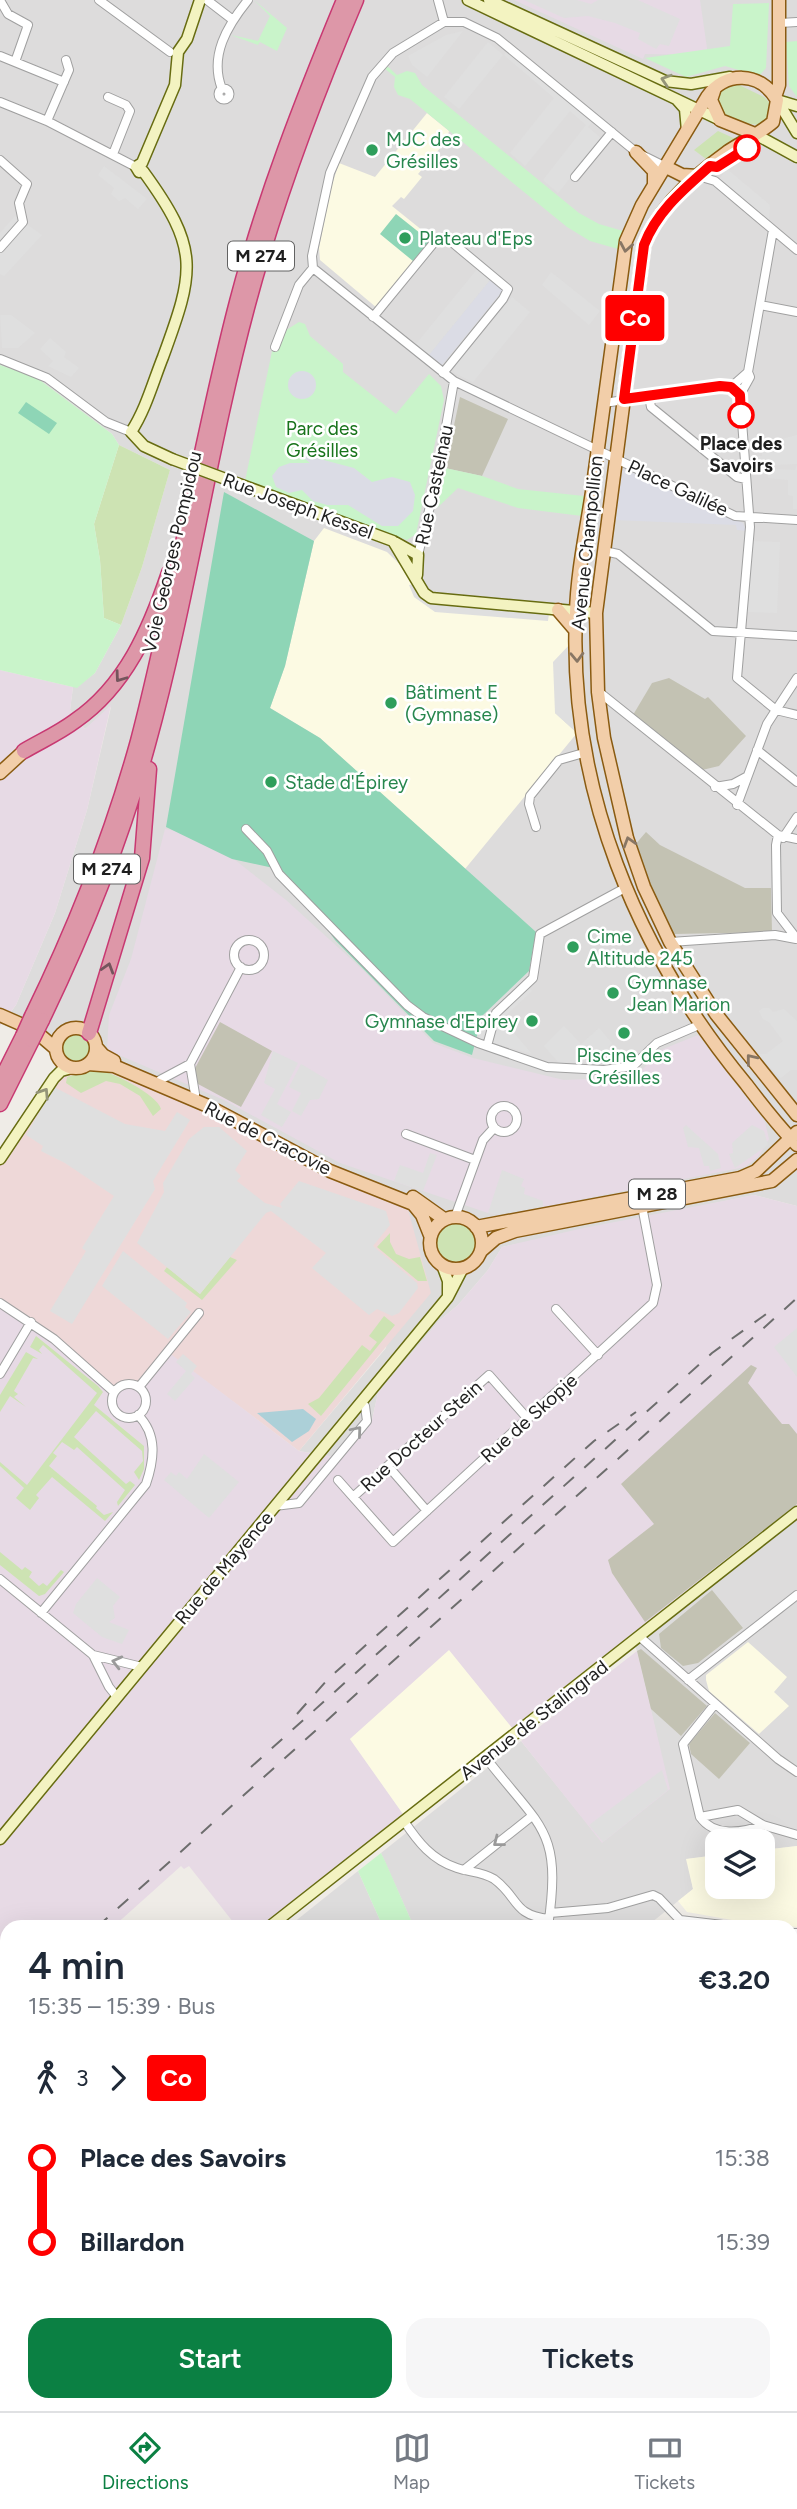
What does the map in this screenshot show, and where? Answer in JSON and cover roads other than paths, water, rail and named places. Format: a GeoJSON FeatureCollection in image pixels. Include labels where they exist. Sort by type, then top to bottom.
{"type":"FeatureCollection","features":[{"type":"Feature","properties":{"kind":"highway","name":"Voie Georges Pompidou"},"geometry":{"type":"LineString","coordinates":[[0,1104],[83,900],[127,778],[233,316],[257,229],[290,135],[344,0]]}},
{"type":"Feature","properties":{"kind":"highway","name":"Voie Georges Pompidou"},"geometry":{"type":"LineString","coordinates":[[0,1082],[33,1028],[89,915],[115,847],[156,712],[254,281],[289,169],[356,0]]}},
{"type":"Feature","properties":{"kind":"highway"},"geometry":{"type":"LineString","coordinates":[[24,751],[87,713],[128,666],[155,611],[192,501]]}},
{"type":"Feature","properties":{"kind":"highway"},"geometry":{"type":"LineString","coordinates":[[93,1040],[142,858],[146,786],[156,712]]}},
{"type":"Feature","properties":{"kind":"main road"},"geometry":{"type":"LineString","coordinates":[[753,81],[767,76],[772,65],[772,0]]}},
{"type":"Feature","properties":{"kind":"main road"},"geometry":{"type":"LineString","coordinates":[[776,99],[753,81],[733,77],[715,86],[711,100],[720,120],[761,131],[775,115],[779,85],[779,0]]}},
{"type":"Feature","properties":{"kind":"main road","name":"Avenue Champollion"},"geometry":{"type":"LineString","coordinates":[[715,86],[654,186],[626,241],[604,403],[604,551],[596,614],[598,692],[613,787],[642,881],[670,942],[716,1014],[797,1115]]}},
{"type":"Feature","properties":{"kind":"main road","name":"Avenue Champollion"},"geometry":{"type":"LineString","coordinates":[[761,131],[710,166],[665,208],[644,245],[624,399],[606,455],[579,589],[576,611],[577,681],[587,752],[610,846],[625,888],[669,978],[699,1025],[795,1138]]}},
{"type":"Feature","properties":{"kind":"main road"},"geometry":{"type":"LineString","coordinates":[[636,152],[654,171],[654,186]]}},
{"type":"Feature","properties":{"kind":"main road"},"geometry":{"type":"LineString","coordinates":[[666,167],[682,175],[698,176]]}},
{"type":"Feature","properties":{"kind":"main road"},"geometry":{"type":"LineString","coordinates":[[558,610],[576,631]]}},
{"type":"Feature","properties":{"kind":"main road"},"geometry":{"type":"LineString","coordinates":[[1,773],[24,751]]}},
{"type":"Feature","properties":{"kind":"main road"},"geometry":{"type":"LineString","coordinates":[[0,1014],[33,1028],[63,1032],[75,1028],[93,1040],[88,1064],[72,1068],[62,1063],[55,1048],[33,1028]]}},
{"type":"Feature","properties":{"kind":"main road"},"geometry":{"type":"LineString","coordinates":[[55,1048],[63,1032]]}},
{"type":"Feature","properties":{"kind":"main road","name":"Rue de Cracovie"},"geometry":{"type":"LineString","coordinates":[[93,1040],[103,1055],[195,1094],[340,1171],[422,1201],[449,1218]]}},
{"type":"Feature","properties":{"kind":"main road","name":"Rue de Cracovie"},"geometry":{"type":"LineString","coordinates":[[88,1064],[100,1062],[114,1066],[208,1106],[330,1171],[413,1204],[422,1215],[430,1235]]}},
{"type":"Feature","properties":{"kind":"main road","name":"M 28"},"geometry":{"type":"LineString","coordinates":[[483,1227],[740,1178],[756,1171],[795,1138]]}},
{"type":"Feature","properties":{"kind":"main road","name":"M 28"},"geometry":{"type":"LineString","coordinates":[[758,1185],[777,1178],[797,1160]]}},
{"type":"Feature","properties":{"kind":"main road","name":"M 28"},"geometry":{"type":"LineString","coordinates":[[481,1251],[505,1234],[642,1206],[778,1183],[797,1171]]}},
{"type":"Feature","properties":{"kind":"main road"},"geometry":{"type":"LineString","coordinates":[[449,1218],[467,1220],[483,1227],[481,1251],[471,1264],[463,1268],[442,1265],[430,1248],[430,1235],[449,1218]]}},
{"type":"Feature","properties":{"kind":"street"},"geometry":{"type":"LineString","coordinates":[[99,0],[110,3],[174,54]]}},
{"type":"Feature","properties":{"kind":"street"},"geometry":{"type":"LineString","coordinates":[[141,167],[175,85],[174,54],[187,39],[200,0]]}},
{"type":"Feature","properties":{"kind":"street"},"geometry":{"type":"LineString","coordinates":[[207,0],[233,20]]}},
{"type":"Feature","properties":{"kind":"street"},"geometry":{"type":"LineString","coordinates":[[222,89],[217,76],[217,60],[233,20],[248,0]]}},
{"type":"Feature","properties":{"kind":"street"},"geometry":{"type":"LineString","coordinates":[[438,0],[444,22]]}},
{"type":"Feature","properties":{"kind":"street"},"geometry":{"type":"LineString","coordinates":[[468,0],[720,120]]}},
{"type":"Feature","properties":{"kind":"street"},"geometry":{"type":"LineString","coordinates":[[489,0],[665,81],[691,84],[733,77]]}},
{"type":"Feature","properties":{"kind":"street"},"geometry":{"type":"LineString","coordinates":[[1,2],[8,14],[28,25],[15,62]]}},
{"type":"Feature","properties":{"kind":"street"},"geometry":{"type":"LineString","coordinates":[[275,347],[299,285],[313,268],[312,256],[330,173],[372,77],[393,53],[444,22],[464,22],[497,38],[636,152],[666,167]]}},
{"type":"Feature","properties":{"kind":"street"},"geometry":{"type":"LineString","coordinates":[[779,23],[797,22]]}},
{"type":"Feature","properties":{"kind":"street"},"geometry":{"type":"LineString","coordinates":[[0,56],[64,82]]}},
{"type":"Feature","properties":{"kind":"street"},"geometry":{"type":"LineString","coordinates":[[47,121],[69,70],[66,60]]}},
{"type":"Feature","properties":{"kind":"street"},"geometry":{"type":"LineString","coordinates":[[108,97],[126,105],[130,111],[113,154]]}},
{"type":"Feature","properties":{"kind":"street"},"geometry":{"type":"LineString","coordinates":[[675,98],[685,109],[687,131]]}},
{"type":"Feature","properties":{"kind":"street"},"geometry":{"type":"LineString","coordinates":[[776,99],[797,106]]}},
{"type":"Feature","properties":{"kind":"street"},"geometry":{"type":"LineString","coordinates":[[761,131],[795,127],[776,99]]}},
{"type":"Feature","properties":{"kind":"street"},"geometry":{"type":"LineString","coordinates":[[0,102],[47,121],[141,167],[168,206],[184,238],[188,278],[181,310],[142,414],[131,432],[106,422],[47,378],[0,359]]}},
{"type":"Feature","properties":{"kind":"street"},"geometry":{"type":"LineString","coordinates":[[761,131],[797,157]]}},
{"type":"Feature","properties":{"kind":"street"},"geometry":{"type":"LineString","coordinates":[[575,177],[612,132]]}},
{"type":"Feature","properties":{"kind":"street"},"geometry":{"type":"LineString","coordinates":[[0,160],[27,184],[19,203],[23,222],[0,248]]}},
{"type":"Feature","properties":{"kind":"street"},"geometry":{"type":"LineString","coordinates":[[710,166],[715,181]]}},
{"type":"Feature","properties":{"kind":"street"},"geometry":{"type":"LineString","coordinates":[[698,176],[715,181],[797,250]]}},
{"type":"Feature","properties":{"kind":"street"},"geometry":{"type":"LineString","coordinates":[[773,230],[748,372],[750,377],[740,395],[750,518],[737,678],[776,710],[797,715]]}},
{"type":"Feature","properties":{"kind":"street"},"geometry":{"type":"LineString","coordinates":[[373,317],[437,239],[449,239],[509,289],[443,373]]}},
{"type":"Feature","properties":{"kind":"street"},"geometry":{"type":"LineString","coordinates":[[313,268],[454,381]]}},
{"type":"Feature","properties":{"kind":"street"},"geometry":{"type":"LineString","coordinates":[[760,305],[797,312]]}},
{"type":"Feature","properties":{"kind":"street"},"geometry":{"type":"LineString","coordinates":[[731,387],[748,372]]}},
{"type":"Feature","properties":{"kind":"street","name":"Place Galilée"},"geometry":{"type":"LineString","coordinates":[[454,381],[735,516],[797,520]]}},
{"type":"Feature","properties":{"kind":"street","name":"Rue Castelnau"},"geometry":{"type":"LineString","coordinates":[[416,578],[419,550],[437,478],[454,381]]}},
{"type":"Feature","properties":{"kind":"street"},"geometry":{"type":"LineString","coordinates":[[604,403],[720,386],[731,387],[740,395]]}},
{"type":"Feature","properties":{"kind":"street"},"geometry":{"type":"LineString","coordinates":[[649,396],[651,407],[737,477],[746,479]]}},
{"type":"Feature","properties":{"kind":"street","name":"Rue Joseph Kessel"},"geometry":{"type":"LineString","coordinates":[[131,432],[144,446],[172,459],[419,550]]}},
{"type":"Feature","properties":{"kind":"street","name":"Rue Joseph Kessel"},"geometry":{"type":"LineString","coordinates":[[393,541],[416,578]]}},
{"type":"Feature","properties":{"kind":"street"},"geometry":{"type":"LineString","coordinates":[[604,551],[618,554],[713,631],[797,636]]}},
{"type":"Feature","properties":{"kind":"street"},"geometry":{"type":"LineString","coordinates":[[416,578],[424,593],[431,598],[596,614]]}},
{"type":"Feature","properties":{"kind":"street"},"geometry":{"type":"LineString","coordinates":[[558,610],[579,589]]}},
{"type":"Feature","properties":{"kind":"street"},"geometry":{"type":"LineString","coordinates":[[737,804],[767,724],[797,678]]}},
{"type":"Feature","properties":{"kind":"street"},"geometry":{"type":"LineString","coordinates":[[598,692],[780,837],[797,839]]}},
{"type":"Feature","properties":{"kind":"street"},"geometry":{"type":"LineString","coordinates":[[757,750],[797,782]]}},
{"type":"Feature","properties":{"kind":"street"},"geometry":{"type":"LineString","coordinates":[[536,827],[528,804],[530,796],[559,760],[587,752]]}},
{"type":"Feature","properties":{"kind":"street"},"geometry":{"type":"LineString","coordinates":[[715,787],[733,784],[748,775]]}},
{"type":"Feature","properties":{"kind":"street"},"geometry":{"type":"LineString","coordinates":[[796,939],[778,913],[780,837],[797,817]]}},
{"type":"Feature","properties":{"kind":"street"},"geometry":{"type":"LineString","coordinates":[[246,830],[267,851],[279,874],[407,1005],[423,1017],[482,1044],[547,1067],[604,1070],[633,1066],[657,1043],[699,1025]]}},
{"type":"Feature","properties":{"kind":"street"},"geometry":{"type":"LineString","coordinates":[[482,1044],[496,1013],[533,978],[540,934],[642,881]]}},
{"type":"Feature","properties":{"kind":"street"},"geometry":{"type":"LineString","coordinates":[[670,942],[757,941],[775,935],[796,939]]}},
{"type":"Feature","properties":{"kind":"street"},"geometry":{"type":"LineString","coordinates":[[160,1080],[190,1064],[241,967]]}},
{"type":"Feature","properties":{"kind":"street"},"geometry":{"type":"LineString","coordinates":[[190,1064],[195,1094]]}},
{"type":"Feature","properties":{"kind":"street"},"geometry":{"type":"LineString","coordinates":[[0,1158],[54,1078],[61,1071],[72,1068]]}},
{"type":"Feature","properties":{"kind":"street"},"geometry":{"type":"LineString","coordinates":[[449,1218],[483,1140],[494,1128]]}},
{"type":"Feature","properties":{"kind":"street"},"geometry":{"type":"LineString","coordinates":[[406,1134],[475,1160]]}},
{"type":"Feature","properties":{"kind":"street","name":"Rue de Skopje"},"geometry":{"type":"LineString","coordinates":[[332,1465],[338,1479],[393,1542],[598,1355],[656,1297],[657,1285],[642,1206]]}},
{"type":"Feature","properties":{"kind":"street"},"geometry":{"type":"LineString","coordinates":[[442,1265],[448,1297]]}},
{"type":"Feature","properties":{"kind":"street","name":"Rue de Mayence"},"geometry":{"type":"LineString","coordinates":[[0,1839],[448,1297],[463,1268]]}},
{"type":"Feature","properties":{"kind":"street"},"geometry":{"type":"LineString","coordinates":[[0,1303],[31,1322],[114,1392]]}},
{"type":"Feature","properties":{"kind":"street"},"geometry":{"type":"LineString","coordinates":[[556,1309],[598,1355]]}},
{"type":"Feature","properties":{"kind":"street"},"geometry":{"type":"LineString","coordinates":[[139,1387],[199,1313]]}},
{"type":"Feature","properties":{"kind":"street"},"geometry":{"type":"LineString","coordinates":[[0,1374],[31,1322]]}},
{"type":"Feature","properties":{"kind":"street","name":"Rue Docteur Stein"},"geometry":{"type":"LineString","coordinates":[[353,1497],[489,1375],[528,1419]]}},
{"type":"Feature","properties":{"kind":"street"},"geometry":{"type":"LineString","coordinates":[[138,1415],[127,1417],[117,1413],[112,1403],[114,1392],[123,1385],[139,1387]]}},
{"type":"Feature","properties":{"kind":"street"},"geometry":{"type":"LineString","coordinates":[[138,1415],[145,1401],[139,1387]]}},
{"type":"Feature","properties":{"kind":"street"},"geometry":{"type":"LineString","coordinates":[[275,1506],[299,1503],[319,1482],[367,1421],[365,1406],[361,1403]]}},
{"type":"Feature","properties":{"kind":"street"},"geometry":{"type":"LineString","coordinates":[[41,1612],[146,1484],[154,1460],[152,1440],[147,1426],[138,1415]]}},
{"type":"Feature","properties":{"kind":"street"},"geometry":{"type":"LineString","coordinates":[[388,1466],[427,1511]]}},
{"type":"Feature","properties":{"kind":"street"},"geometry":{"type":"LineString","coordinates":[[319,1482],[338,1479]]}},
{"type":"Feature","properties":{"kind":"street","name":"Avenue de Stalingrad"},"geometry":{"type":"LineString","coordinates":[[278,1920],[797,1512]]}},
{"type":"Feature","properties":{"kind":"street"},"geometry":{"type":"LineString","coordinates":[[0,1579],[93,1655],[142,1667]]}},
{"type":"Feature","properties":{"kind":"street"},"geometry":{"type":"LineString","coordinates":[[688,1680],[797,1595]]}},
{"type":"Feature","properties":{"kind":"street"},"geometry":{"type":"LineString","coordinates":[[640,1637],[797,1772]]}},
{"type":"Feature","properties":{"kind":"street"},"geometry":{"type":"LineString","coordinates":[[93,1655],[108,1688],[117,1697]]}},
{"type":"Feature","properties":{"kind":"street"},"geometry":{"type":"LineString","coordinates":[[715,1704],[684,1744],[700,1817],[712,1829],[722,1832],[762,1825]]}},
{"type":"Feature","properties":{"kind":"street"},"geometry":{"type":"LineString","coordinates":[[486,1758],[546,1834],[552,1852],[554,1872],[549,1920]]}},
{"type":"Feature","properties":{"kind":"street"},"geometry":{"type":"LineString","coordinates":[[700,1817],[738,1810],[762,1825],[797,1835]]}},
{"type":"Feature","properties":{"kind":"street"},"geometry":{"type":"LineString","coordinates":[[464,1870],[532,1815]]}},
{"type":"Feature","properties":{"kind":"street"},"geometry":{"type":"LineString","coordinates":[[404,1821],[426,1850],[448,1864],[495,1880],[526,1915],[549,1920],[608,1908],[653,1895],[680,1920]]}},
{"type":"Feature","properties":{"kind":"water"},"geometry":{"type":"Polygon","coordinates":[[[303,1409],[316,1419],[309,1431],[292,1442],[257,1413],[303,1409]]]}},
{"type":"Feature","properties":{"kind":"railway"},"geometry":{"type":"LineString","coordinates":[[105,1920],[797,1298]]}},
{"type":"Feature","properties":{"kind":"railway"},"geometry":{"type":"LineString","coordinates":[[251,1767],[712,1353],[776,1307]]}},
{"type":"Feature","properties":{"kind":"railway"},"geometry":{"type":"LineString","coordinates":[[297,1714],[328,1679],[594,1441],[636,1412]]}},
{"type":"Feature","properties":{"kind":"place","name":"MJC des Grésilles"},"geometry":{"type":"Point","coordinates":[372,150]}},
{"type":"Feature","properties":{"kind":"place","name":"Plateau d'Eps"},"geometry":{"type":"Point","coordinates":[405,238]}},
{"type":"Feature","properties":{"kind":"place","name":"Place des Savoirs"},"geometry":{"type":"Point","coordinates":[741,415]}},
{"type":"Feature","properties":{"kind":"place","name":"Bâtiment E (Gymnase)"},"geometry":{"type":"Point","coordinates":[391,703]}},
{"type":"Feature","properties":{"kind":"place","name":"Stade d'Épirey"},"geometry":{"type":"Point","coordinates":[271,782]}},
{"type":"Feature","properties":{"kind":"place","name":"Cime Altitude 245"},"geometry":{"type":"Point","coordinates":[573,947]}},
{"type":"Feature","properties":{"kind":"place","name":"Gymnase Jean Marion"},"geometry":{"type":"Point","coordinates":[613,993]}},
{"type":"Feature","properties":{"kind":"place","name":"Gymnase d'Epirey"},"geometry":{"type":"Point","coordinates":[532,1021]}},
{"type":"Feature","properties":{"kind":"place","name":"Piscine des Grésilles"},"geometry":{"type":"Point","coordinates":[624,1033]}},
{"type":"Feature","properties":{"kind":"park label","name":"Parc des Grésilles"},"geometry":{"type":"Point","coordinates":[322,439]}}]}
